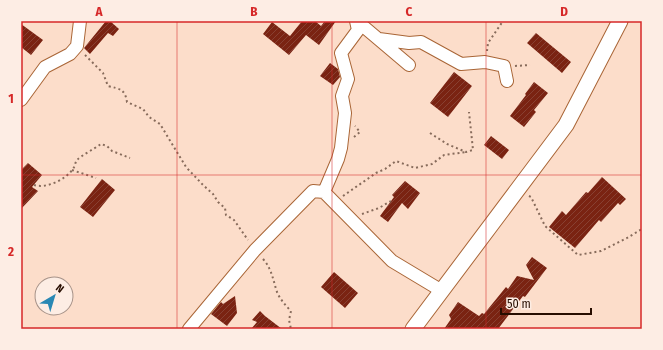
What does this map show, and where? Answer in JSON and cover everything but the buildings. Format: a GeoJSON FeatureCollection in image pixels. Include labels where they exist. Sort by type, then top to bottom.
{"type":"FeatureCollection","features":[{"type":"Feature","properties":{"kind":"street"},"geometry":{"type":"LineString","coordinates":[[21,100],[45,67],[70,54],[77,46],[80,21]]}},
{"type":"Feature","properties":{"kind":"street"},"geometry":{"type":"LineString","coordinates":[[356,21],[409,65]]}},
{"type":"Feature","properties":{"kind":"street"},"geometry":{"type":"LineString","coordinates":[[324,192],[341,148],[345,113],[342,96],[348,79],[341,53],[358,30],[356,21]]}},
{"type":"Feature","properties":{"kind":"street"},"geometry":{"type":"LineString","coordinates":[[413,329],[566,125],[620,21]]}},
{"type":"Feature","properties":{"kind":"street"},"geometry":{"type":"LineString","coordinates":[[379,39],[408,43],[420,42],[461,64],[485,62],[504,66],[507,81]]}},
{"type":"Feature","properties":{"kind":"street"},"geometry":{"type":"LineString","coordinates":[[189,329],[255,250],[313,191],[324,192],[392,261],[442,291]]}},
{"type":"Feature","properties":{"kind":"path"},"geometry":{"type":"LineString","coordinates":[[485,62],[488,43],[503,21]]}},
{"type":"Feature","properties":{"kind":"path"},"geometry":{"type":"LineString","coordinates":[[78,42],[84,55],[103,73],[108,86],[120,89],[126,94],[127,102],[143,109],[149,117],[160,124],[186,167],[225,208],[226,215],[234,220],[255,250],[269,265],[277,292],[282,302],[291,310],[289,320],[291,329]]}},
{"type":"Feature","properties":{"kind":"path"},"geometry":{"type":"LineString","coordinates":[[334,202],[396,161],[415,168],[432,164],[444,155],[473,150],[468,112]]}},
{"type":"Feature","properties":{"kind":"path"},"geometry":{"type":"LineString","coordinates":[[430,133],[447,144],[466,152]]}},
{"type":"Feature","properties":{"kind":"path"},"geometry":{"type":"LineString","coordinates":[[34,185],[38,186],[52,184],[72,170],[78,160],[101,144],[112,151],[130,158]]}},
{"type":"Feature","properties":{"kind":"path"},"geometry":{"type":"LineString","coordinates":[[72,170],[96,178]]}},
{"type":"Feature","properties":{"kind":"path"},"geometry":{"type":"LineString","coordinates":[[517,190],[531,196],[544,226],[578,255],[601,251],[642,229]]}},
{"type":"Feature","properties":{"kind":"path"},"geometry":{"type":"LineString","coordinates":[[345,214],[363,214],[379,208],[391,200]]}}]}
